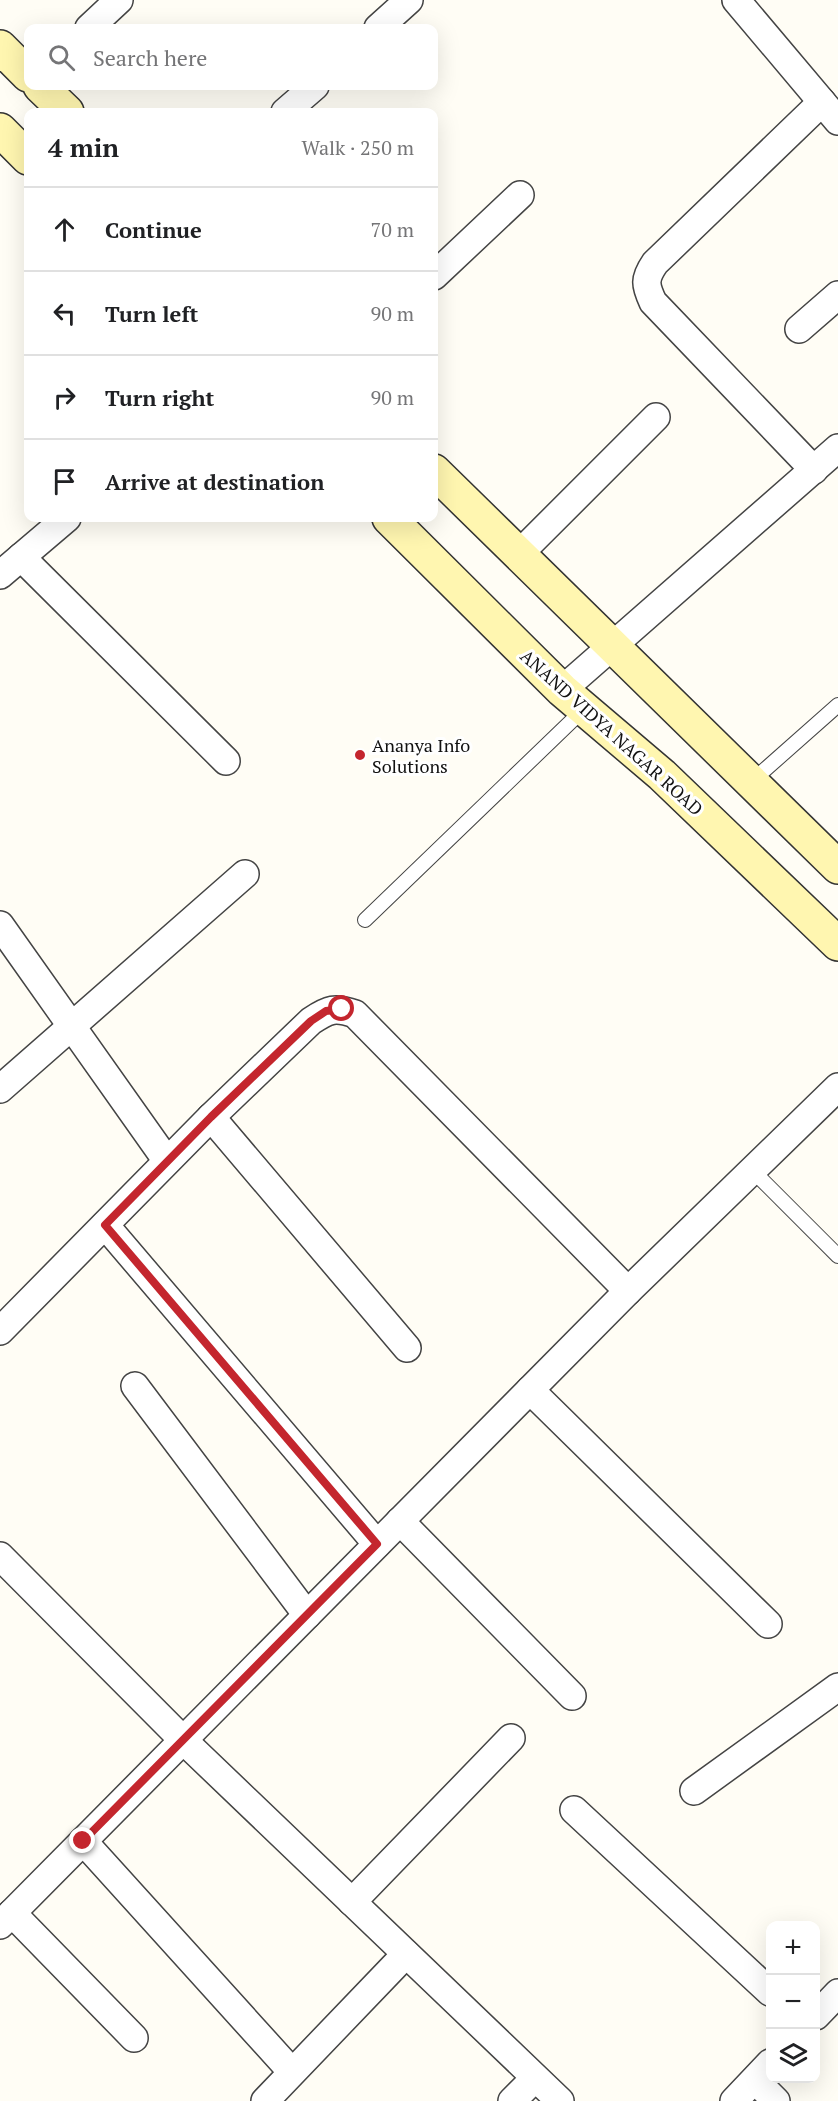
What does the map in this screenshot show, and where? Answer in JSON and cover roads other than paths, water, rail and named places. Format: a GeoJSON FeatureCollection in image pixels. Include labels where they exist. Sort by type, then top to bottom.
{"type":"FeatureCollection","features":[{"type":"Feature","properties":{"kind":"main road"},"geometry":{"type":"LineString","coordinates":[[0,47],[24,71]]}},
{"type":"Feature","properties":{"kind":"main road"},"geometry":{"type":"LineString","coordinates":[[44,90],[63,108]]}},
{"type":"Feature","properties":{"kind":"main road"},"geometry":{"type":"LineString","coordinates":[[438,475],[838,867]]}},
{"type":"Feature","properties":{"kind":"main road","name":"ANAND VIDYA NAGAR ROAD"},"geometry":{"type":"LineString","coordinates":[[393,522],[573,699],[662,776],[838,944]]}},
{"type":"Feature","properties":{"kind":"street"},"geometry":{"type":"LineString","coordinates":[[93,24],[119,0]]}},
{"type":"Feature","properties":{"kind":"street"},"geometry":{"type":"LineString","coordinates":[[736,0],[830,111],[655,263],[647,274],[646,287],[653,302],[814,470]]}},
{"type":"Feature","properties":{"kind":"street"},"geometry":{"type":"LineString","coordinates":[[382,24],[403,2]]}},
{"type":"Feature","properties":{"kind":"street"},"geometry":{"type":"LineString","coordinates":[[290,108],[310,90]]}},
{"type":"Feature","properties":{"kind":"street"},"geometry":{"type":"LineString","coordinates":[[438,272],[520,195]]}},
{"type":"Feature","properties":{"kind":"street"},"geometry":{"type":"LineString","coordinates":[[799,329],[838,295]]}},
{"type":"Feature","properties":{"kind":"street"},"geometry":{"type":"LineString","coordinates":[[518,555],[656,417]]}},
{"type":"Feature","properties":{"kind":"street"},"geometry":{"type":"LineString","coordinates":[[573,699],[612,647],[838,448]]}},
{"type":"Feature","properties":{"kind":"street"},"geometry":{"type":"LineString","coordinates":[[0,575],[62,522]]}},
{"type":"Feature","properties":{"kind":"street"},"geometry":{"type":"LineString","coordinates":[[21,557],[226,761]]}},
{"type":"Feature","properties":{"kind":"street"},"geometry":{"type":"LineString","coordinates":[[0,1089],[245,874]]}},
{"type":"Feature","properties":{"kind":"street"},"geometry":{"type":"LineString","coordinates":[[0,925],[167,1161]]}},
{"type":"Feature","properties":{"kind":"street"},"geometry":{"type":"LineString","coordinates":[[0,1331],[211,1117],[311,1021],[326,1011],[342,1009],[355,1014],[628,1291]]}},
{"type":"Feature","properties":{"kind":"street"},"geometry":{"type":"LineString","coordinates":[[134,2038],[6,1919],[628,1291],[838,1087]]}},
{"type":"Feature","properties":{"kind":"street"},"geometry":{"type":"LineString","coordinates":[[211,1117],[407,1348]]}},
{"type":"Feature","properties":{"kind":"street"},"geometry":{"type":"LineString","coordinates":[[105,1225],[377,1544]]}},
{"type":"Feature","properties":{"kind":"street"},"geometry":{"type":"LineString","coordinates":[[135,1386],[307,1615]]}},
{"type":"Feature","properties":{"kind":"street"},"geometry":{"type":"LineString","coordinates":[[530,1390],[768,1624]]}},
{"type":"Feature","properties":{"kind":"street"},"geometry":{"type":"LineString","coordinates":[[400,1521],[572,1696]]}},
{"type":"Feature","properties":{"kind":"street"},"geometry":{"type":"LineString","coordinates":[[0,1556],[183,1740],[560,2101]]}},
{"type":"Feature","properties":{"kind":"street"},"geometry":{"type":"LineString","coordinates":[[694,1791],[838,1687]]}},
{"type":"Feature","properties":{"kind":"street"},"geometry":{"type":"LineString","coordinates":[[352,1902],[511,1738]]}},
{"type":"Feature","properties":{"kind":"street"},"geometry":{"type":"LineString","coordinates":[[574,1810],[766,1987]]}},
{"type":"Feature","properties":{"kind":"street"},"geometry":{"type":"LineString","coordinates":[[83,1841],[292,2072]]}},
{"type":"Feature","properties":{"kind":"street"},"geometry":{"type":"LineString","coordinates":[[265,2101],[406,1954]]}},
{"type":"Feature","properties":{"kind":"street"},"geometry":{"type":"LineString","coordinates":[[820,2012],[838,1993]]}},
{"type":"Feature","properties":{"kind":"street"},"geometry":{"type":"LineString","coordinates":[[734,2101],[763,2071],[776,2101]]}},
{"type":"Feature","properties":{"kind":"street"},"geometry":{"type":"LineString","coordinates":[[512,2101],[535,2078]]}},
{"type":"Feature","properties":{"kind":"lane"},"geometry":{"type":"LineString","coordinates":[[365,920],[573,699]]}},
{"type":"Feature","properties":{"kind":"lane"},"geometry":{"type":"LineString","coordinates":[[751,782],[838,705]]}},
{"type":"Feature","properties":{"kind":"lane"},"geometry":{"type":"LineString","coordinates":[[752,1170],[838,1256]]}},
{"type":"Feature","properties":{"kind":"place","name":"Ananya Info Solutions"},"geometry":{"type":"Point","coordinates":[360,755]}}]}
